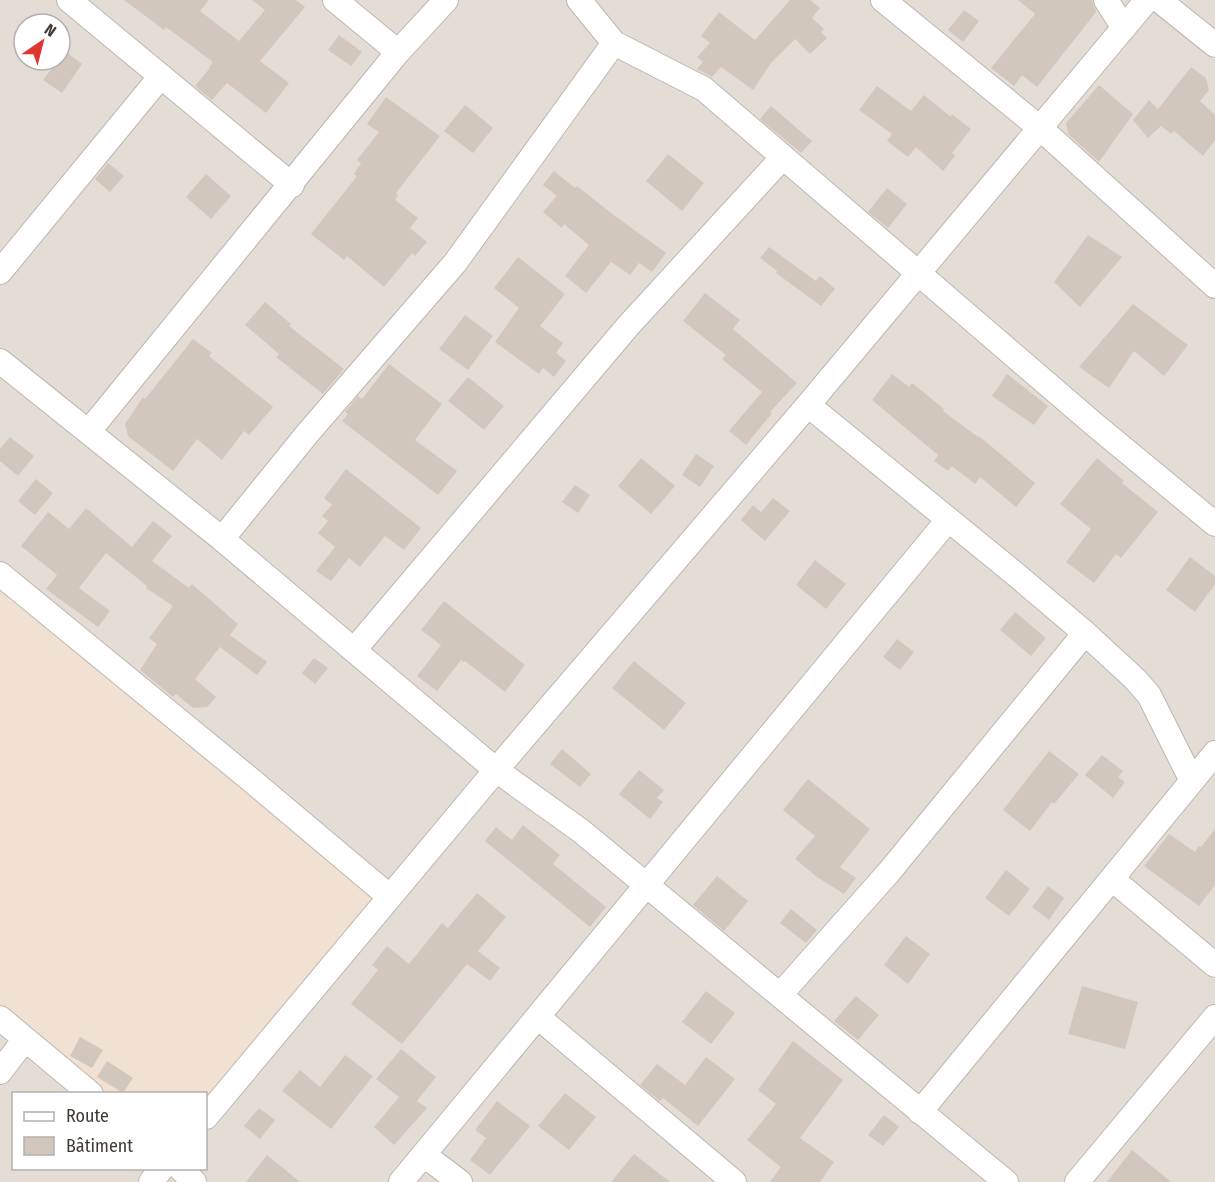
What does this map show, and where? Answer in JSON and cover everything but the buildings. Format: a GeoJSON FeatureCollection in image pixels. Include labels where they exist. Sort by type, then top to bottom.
{"type":"FeatureCollection","features":[{"type":"Feature","properties":{"kind":"street"},"geometry":{"type":"LineString","coordinates":[[69,0],[292,185]]}},
{"type":"Feature","properties":{"kind":"street"},"geometry":{"type":"LineString","coordinates":[[335,0],[398,52]]}},
{"type":"Feature","properties":{"kind":"street"},"geometry":{"type":"LineString","coordinates":[[89,431],[292,185],[398,52],[446,0]]}},
{"type":"Feature","properties":{"kind":"street"},"geometry":{"type":"LineString","coordinates":[[579,0],[614,44],[704,89],[920,272],[1095,425],[1215,524]]}},
{"type":"Feature","properties":{"kind":"street"},"geometry":{"type":"LineString","coordinates":[[883,0],[1040,128],[1215,285]]}},
{"type":"Feature","properties":{"kind":"street"},"geometry":{"type":"LineString","coordinates":[[1106,0],[1124,28]]}},
{"type":"Feature","properties":{"kind":"street"},"geometry":{"type":"LineString","coordinates":[[207,1116],[1147,0]]}},
{"type":"Feature","properties":{"kind":"street"},"geometry":{"type":"LineString","coordinates":[[1159,0],[1215,45]]}},
{"type":"Feature","properties":{"kind":"street"},"geometry":{"type":"LineString","coordinates":[[222,539],[307,434],[455,262],[614,44]]}},
{"type":"Feature","properties":{"kind":"street"},"geometry":{"type":"LineString","coordinates":[[0,272],[161,76]]}},
{"type":"Feature","properties":{"kind":"street"},"geometry":{"type":"LineString","coordinates":[[354,650],[628,326],[783,157]]}},
{"type":"Feature","properties":{"kind":"street"},"geometry":{"type":"LineString","coordinates":[[0,361],[222,539],[496,770],[581,831],[1006,1182]]}},
{"type":"Feature","properties":{"kind":"street"},"geometry":{"type":"LineString","coordinates":[[808,405],[1085,633],[1135,679],[1149,695],[1192,781]]}},
{"type":"Feature","properties":{"kind":"street"},"geometry":{"type":"LineString","coordinates":[[401,1182],[948,520]]}},
{"type":"Feature","properties":{"kind":"street"},"geometry":{"type":"LineString","coordinates":[[0,574],[390,897]]}},
{"type":"Feature","properties":{"kind":"street"},"geometry":{"type":"LineString","coordinates":[[780,995],[889,872],[1085,633]]}},
{"type":"Feature","properties":{"kind":"street"},"geometry":{"type":"LineString","coordinates":[[920,1112],[1215,753]]}},
{"type":"Feature","properties":{"kind":"street"},"geometry":{"type":"LineString","coordinates":[[1112,879],[1215,965]]}},
{"type":"Feature","properties":{"kind":"street"},"geometry":{"type":"LineString","coordinates":[[538,1017],[734,1182]]}},
{"type":"Feature","properties":{"kind":"street"},"geometry":{"type":"LineString","coordinates":[[1077,1182],[1215,1017]]}},
{"type":"Feature","properties":{"kind":"street"},"geometry":{"type":"LineString","coordinates":[[0,1018],[89,1092]]}},
{"type":"Feature","properties":{"kind":"street"},"geometry":{"type":"LineString","coordinates":[[0,1072],[25,1039]]}},
{"type":"Feature","properties":{"kind":"street"},"geometry":{"type":"LineString","coordinates":[[424,1155],[460,1182]]}},
{"type":"Feature","properties":{"kind":"street"},"geometry":{"type":"LineString","coordinates":[[151,1182],[160,1170]]}},
{"type":"Feature","properties":{"kind":"street"},"geometry":{"type":"LineString","coordinates":[[182,1170],[194,1182]]}},
{"type":"Feature","properties":{"kind":"shaded area"},"geometry":{"type":"Polygon","coordinates":[[[0,0],[1215,0],[1215,1182],[0,1182],[0,0]]]}},
{"type":"Feature","properties":{"kind":"shaded area"},"geometry":{"type":"Polygon","coordinates":[[[0,587],[391,910],[207,1130],[207,1092],[79,1092],[0,1026],[0,587]]]}}]}
